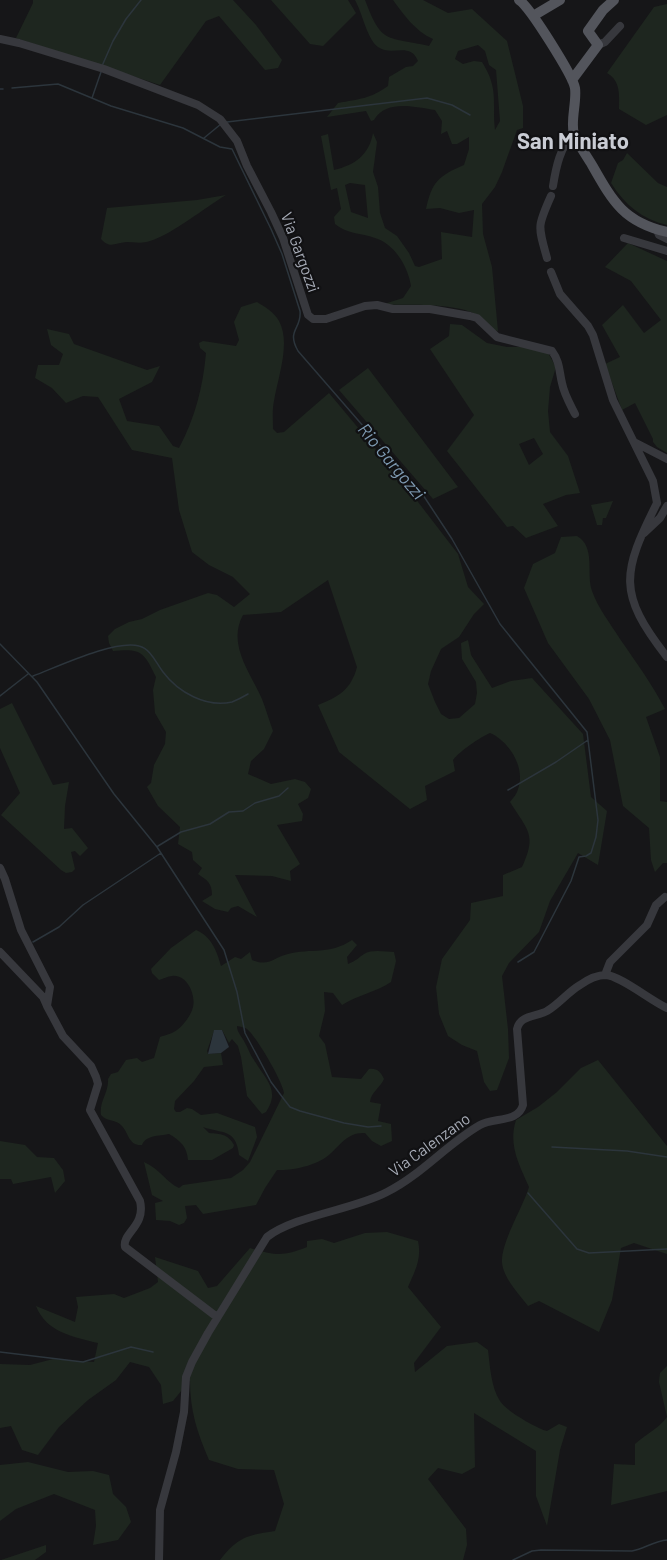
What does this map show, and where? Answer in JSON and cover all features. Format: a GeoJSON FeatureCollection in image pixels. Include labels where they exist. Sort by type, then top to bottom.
{"type":"FeatureCollection","features":[{"type":"Feature","properties":{"kind":"main road"},"geometry":{"type":"LineString","coordinates":[[519,0],[528,7],[572,80],[575,89],[574,133],[610,197],[633,220],[662,231]]}},
{"type":"Feature","properties":{"kind":"main road"},"geometry":{"type":"LineString","coordinates":[[533,16],[560,0]]}},
{"type":"Feature","properties":{"kind":"main road"},"geometry":{"type":"LineString","coordinates":[[572,80],[598,45],[588,31],[603,10],[615,0]]}},
{"type":"Feature","properties":{"kind":"street"},"geometry":{"type":"LineString","coordinates":[[598,45],[605,42],[620,26]]}},
{"type":"Feature","properties":{"kind":"street","name":"Via Gargozzi"},"geometry":{"type":"LineString","coordinates":[[0,39],[19,42],[99,67],[198,105],[220,119],[237,141],[271,212],[308,315],[313,319],[326,319],[365,306],[377,305],[393,309],[430,309],[477,318],[497,337],[552,351],[560,364],[565,394],[575,414]]}},
{"type":"Feature","properties":{"kind":"street"},"geometry":{"type":"LineString","coordinates":[[553,186],[562,150],[574,133]]}},
{"type":"Feature","properties":{"kind":"street"},"geometry":{"type":"LineString","coordinates":[[547,258],[539,229],[540,220],[551,196]]}},
{"type":"Feature","properties":{"kind":"street"},"geometry":{"type":"LineString","coordinates":[[662,231],[658,235],[667,239]]}},
{"type":"Feature","properties":{"kind":"street"},"geometry":{"type":"LineString","coordinates":[[624,238],[667,251]]}},
{"type":"Feature","properties":{"kind":"street"},"geometry":{"type":"LineString","coordinates":[[551,272],[558,298],[588,326],[613,400],[653,481],[657,503],[634,550],[630,569],[631,593],[645,629],[667,657]]}},
{"type":"Feature","properties":{"kind":"street"},"geometry":{"type":"LineString","coordinates":[[633,441],[667,459]]}},
{"type":"Feature","properties":{"kind":"street"},"geometry":{"type":"LineString","coordinates":[[644,533],[660,518],[667,506],[657,503]]}},
{"type":"Feature","properties":{"kind":"street"},"geometry":{"type":"LineString","coordinates":[[0,868],[6,879],[21,930],[50,987],[47,1006]]}},
{"type":"Feature","properties":{"kind":"street"},"geometry":{"type":"LineString","coordinates":[[665,897],[656,905],[647,925],[609,962],[605,975],[615,978],[667,1008]]}},
{"type":"Feature","properties":{"kind":"street"},"geometry":{"type":"LineString","coordinates":[[0,952],[43,997],[63,1036],[91,1066],[96,1077],[98,1084],[90,1110],[140,1201],[139,1221],[125,1239],[125,1247],[217,1317]]}},
{"type":"Feature","properties":{"kind":"street","name":"Via Calenzano"},"geometry":{"type":"LineString","coordinates":[[159,1560],[159,1510],[176,1452],[184,1412],[186,1377],[217,1317],[267,1237],[386,1193],[476,1128],[490,1121],[512,1117],[519,1113],[523,1105],[516,1029],[518,1024],[521,1020],[547,1011],[584,982],[605,975]]}},
{"type":"Feature","properties":{"kind":"shaded area"},"geometry":{"type":"Polygon","coordinates":[[[33,0],[233,0],[256,25],[282,60],[278,68],[265,70],[219,16],[206,21],[160,85],[16,38],[33,0]]]}},
{"type":"Feature","properties":{"kind":"shaded area"},"geometry":{"type":"Polygon","coordinates":[[[271,0],[348,0],[356,13],[323,46],[310,44],[271,0]]]}},
{"type":"Feature","properties":{"kind":"shaded area"},"geometry":{"type":"Polygon","coordinates":[[[355,0],[365,0],[381,32],[394,39],[429,46],[433,39],[415,27],[393,0],[423,0],[448,13],[472,9],[507,41],[523,106],[523,128],[517,130],[495,187],[482,204],[483,234],[492,267],[498,331],[466,310],[429,305],[381,305],[403,298],[411,286],[404,264],[389,245],[370,236],[349,232],[335,224],[334,217],[341,209],[337,188],[331,190],[321,136],[328,134],[334,170],[360,158],[368,147],[373,133],[377,142],[373,172],[378,187],[380,213],[385,228],[397,236],[415,266],[419,267],[442,259],[441,232],[472,237],[474,210],[459,213],[440,208],[426,209],[431,192],[438,181],[464,165],[469,149],[469,137],[457,144],[452,144],[447,131],[441,134],[442,121],[435,110],[419,107],[402,106],[386,109],[371,121],[366,111],[327,117],[338,103],[376,94],[388,86],[389,77],[406,67],[413,66],[418,61],[415,55],[406,50],[389,51],[378,47],[371,38],[355,0]],[[478,45],[458,51],[455,59],[463,64],[474,61],[482,62],[493,88],[495,130],[500,121],[496,70],[489,65],[485,51],[478,45]],[[350,183],[345,185],[351,212],[368,218],[365,185],[350,183]]]}},
{"type":"Feature","properties":{"kind":"shaded area"},"geometry":{"type":"Polygon","coordinates":[[[667,4],[667,115],[646,125],[619,109],[617,84],[607,73],[654,7],[667,4]]]}},
{"type":"Feature","properties":{"kind":"shaded area"},"geometry":{"type":"Polygon","coordinates":[[[627,153],[658,183],[667,187],[667,225],[635,210],[611,183],[618,163],[627,153]]]}},
{"type":"Feature","properties":{"kind":"shaded area"},"geometry":{"type":"Polygon","coordinates":[[[226,195],[159,238],[141,243],[126,242],[113,245],[101,239],[107,208],[197,200],[226,195]]]}},
{"type":"Feature","properties":{"kind":"shaded area"},"geometry":{"type":"Polygon","coordinates":[[[628,243],[667,261],[667,453],[653,442],[635,403],[622,410],[605,364],[620,357],[602,325],[623,305],[644,333],[661,320],[631,281],[605,267],[628,243]]]}},
{"type":"Feature","properties":{"kind":"shaded area"},"geometry":{"type":"Polygon","coordinates":[[[257,302],[277,318],[284,339],[284,350],[273,404],[273,429],[277,433],[284,432],[329,393],[395,472],[458,554],[468,587],[484,604],[474,614],[459,637],[441,649],[431,671],[428,684],[441,714],[449,719],[459,718],[475,704],[476,682],[462,659],[461,643],[468,640],[471,655],[492,688],[511,681],[532,678],[583,734],[591,797],[607,811],[598,865],[578,853],[550,901],[539,932],[509,963],[502,976],[509,1058],[497,1090],[490,1091],[484,1082],[477,1051],[448,1036],[439,1014],[436,987],[442,959],[470,920],[471,903],[503,896],[503,875],[522,867],[527,856],[530,840],[528,833],[510,802],[517,793],[520,781],[518,764],[504,742],[490,733],[456,756],[453,760],[455,771],[425,786],[427,800],[410,809],[339,752],[318,705],[343,692],[351,682],[357,667],[328,580],[281,612],[243,615],[239,626],[238,637],[242,658],[262,699],[273,731],[264,749],[251,761],[248,774],[271,784],[295,779],[305,782],[311,789],[308,798],[298,804],[303,814],[302,821],[277,825],[300,864],[290,871],[291,881],[272,876],[235,875],[257,917],[238,906],[231,908],[228,912],[215,909],[202,901],[212,895],[208,882],[198,874],[202,868],[193,860],[192,852],[178,844],[180,827],[158,806],[147,787],[151,783],[154,765],[165,744],[166,732],[155,713],[153,690],[156,677],[145,657],[136,651],[113,651],[108,636],[115,629],[129,622],[208,593],[217,595],[234,607],[250,594],[233,577],[209,565],[192,552],[179,510],[172,458],[132,450],[98,397],[83,396],[66,403],[52,388],[35,378],[38,365],[59,365],[63,354],[51,345],[47,329],[69,334],[74,344],[147,370],[160,366],[152,382],[119,399],[127,421],[159,426],[173,446],[179,448],[194,414],[203,378],[206,353],[200,348],[199,343],[203,341],[236,346],[239,340],[234,322],[241,307],[257,302]]]}},
{"type":"Feature","properties":{"kind":"shaded area"},"geometry":{"type":"Polygon","coordinates":[[[450,324],[462,325],[487,343],[507,347],[525,347],[548,353],[556,367],[550,387],[548,411],[550,432],[568,456],[580,493],[566,495],[543,504],[558,526],[526,538],[513,526],[507,527],[447,451],[474,415],[430,349],[449,336],[450,324]],[[534,438],[519,444],[529,465],[543,454],[534,438]]]}},
{"type":"Feature","properties":{"kind":"shaded area"},"geometry":{"type":"Polygon","coordinates":[[[368,368],[458,487],[433,499],[339,390],[368,368]]]}},
{"type":"Feature","properties":{"kind":"shaded area"},"geometry":{"type":"Polygon","coordinates":[[[613,501],[606,518],[603,518],[602,525],[597,525],[591,505],[613,501]]]}},
{"type":"Feature","properties":{"kind":"shaded area"},"geometry":{"type":"Polygon","coordinates":[[[577,536],[583,541],[589,553],[590,584],[598,603],[665,709],[646,717],[660,757],[660,801],[667,802],[667,863],[663,863],[655,872],[651,860],[649,828],[623,806],[610,740],[589,699],[548,643],[524,588],[533,564],[555,553],[561,537],[577,536]]]}},
{"type":"Feature","properties":{"kind":"shaded area"},"geometry":{"type":"Polygon","coordinates":[[[12,703],[53,785],[69,782],[64,829],[72,828],[88,848],[80,856],[75,851],[71,852],[75,869],[72,872],[66,873],[61,870],[1,815],[20,793],[0,748],[0,709],[12,703]]]}},
{"type":"Feature","properties":{"kind":"shaded area"},"geometry":{"type":"Polygon","coordinates":[[[196,930],[206,936],[213,945],[221,966],[235,957],[241,959],[250,952],[252,960],[263,963],[296,952],[336,948],[352,940],[357,945],[347,957],[348,964],[367,952],[394,952],[396,961],[391,982],[342,1005],[333,993],[324,992],[325,1011],[319,1036],[325,1044],[332,1077],[361,1079],[369,1069],[382,1074],[384,1079],[372,1095],[370,1102],[381,1104],[378,1121],[391,1124],[392,1141],[381,1146],[365,1133],[354,1134],[319,1161],[297,1168],[277,1170],[256,1205],[203,1214],[196,1205],[185,1206],[187,1218],[179,1225],[170,1221],[156,1220],[155,1203],[163,1201],[152,1195],[144,1162],[179,1188],[183,1185],[231,1178],[250,1162],[284,1093],[274,1070],[256,1040],[247,1029],[237,1026],[251,1056],[270,1085],[272,1097],[266,1112],[262,1114],[247,1096],[238,1046],[232,1039],[229,1043],[222,1030],[214,1031],[207,1051],[208,1054],[221,1053],[223,1065],[204,1067],[175,1101],[174,1109],[180,1112],[187,1108],[192,1109],[201,1115],[217,1113],[255,1127],[257,1137],[248,1161],[239,1155],[235,1140],[222,1132],[203,1127],[209,1133],[227,1137],[232,1141],[233,1148],[212,1160],[188,1160],[183,1145],[169,1134],[150,1138],[142,1145],[134,1144],[120,1124],[101,1115],[101,1106],[111,1074],[118,1072],[126,1060],[137,1058],[142,1062],[154,1058],[160,1037],[177,1030],[191,1013],[194,1002],[192,991],[186,982],[177,976],[159,980],[151,969],[171,948],[196,930]]]}},
{"type":"Feature","properties":{"kind":"shaded area"},"geometry":{"type":"Polygon","coordinates":[[[214,1030],[222,1030],[229,1047],[221,1053],[208,1054],[214,1030]]]}},
{"type":"Feature","properties":{"kind":"shaded area"},"geometry":{"type":"Polygon","coordinates":[[[598,1060],[667,1146],[667,1254],[634,1243],[621,1248],[612,1300],[599,1332],[539,1301],[528,1306],[508,1280],[502,1262],[505,1245],[529,1187],[514,1146],[516,1120],[557,1092],[581,1068],[598,1060]]]}},
{"type":"Feature","properties":{"kind":"shaded area"},"geometry":{"type":"Polygon","coordinates":[[[0,1141],[25,1145],[37,1157],[54,1158],[63,1170],[65,1181],[55,1193],[51,1177],[13,1184],[11,1179],[0,1179],[0,1141]]]}},
{"type":"Feature","properties":{"kind":"shaded area"},"geometry":{"type":"Polygon","coordinates":[[[387,1232],[418,1241],[418,1259],[408,1287],[441,1327],[414,1363],[415,1372],[447,1346],[477,1342],[488,1350],[493,1383],[503,1405],[521,1418],[547,1431],[559,1424],[567,1427],[560,1450],[547,1526],[536,1496],[536,1451],[474,1413],[475,1467],[462,1474],[438,1468],[428,1479],[466,1529],[467,1545],[463,1560],[220,1560],[232,1546],[244,1538],[275,1531],[284,1504],[274,1470],[238,1469],[209,1460],[195,1421],[190,1380],[173,1401],[163,1404],[161,1385],[149,1367],[130,1362],[116,1380],[88,1400],[59,1427],[38,1455],[22,1450],[11,1426],[0,1428],[0,1364],[30,1365],[53,1359],[94,1362],[98,1343],[70,1336],[53,1328],[46,1322],[36,1306],[75,1322],[78,1307],[76,1297],[114,1294],[124,1298],[150,1288],[158,1282],[155,1257],[198,1271],[208,1288],[217,1286],[250,1248],[285,1254],[307,1247],[307,1241],[322,1239],[334,1243],[365,1233],[387,1232]]]}},
{"type":"Feature","properties":{"kind":"shaded area"},"geometry":{"type":"Polygon","coordinates":[[[667,1366],[667,1417],[659,1382],[660,1373],[667,1366]]]}},
{"type":"Feature","properties":{"kind":"shaded area"},"geometry":{"type":"Polygon","coordinates":[[[667,1417],[667,1491],[611,1505],[614,1464],[635,1465],[635,1444],[667,1417]]]}},
{"type":"Feature","properties":{"kind":"shaded area"},"geometry":{"type":"Polygon","coordinates":[[[28,1462],[68,1472],[93,1471],[109,1475],[113,1494],[126,1507],[131,1522],[118,1540],[93,1545],[96,1526],[95,1510],[54,1494],[16,1509],[0,1521],[0,1465],[28,1462]]]}},
{"type":"Feature","properties":{"kind":"shaded area"},"geometry":{"type":"Polygon","coordinates":[[[46,1545],[46,1552],[35,1560],[1,1560],[46,1545]]]}},
{"type":"Feature","properties":{"kind":"waterway"},"geometry":{"type":"LineString","coordinates":[[102,66],[113,41],[141,0]]}},
{"type":"Feature","properties":{"kind":"waterway"},"geometry":{"type":"LineString","coordinates":[[92,98],[101,72]]}},
{"type":"Feature","properties":{"kind":"waterway","name":"Rio Gargozzi"},"geometry":{"type":"LineString","coordinates":[[12,88],[58,84],[111,106],[183,128],[220,147],[232,149],[282,254],[300,311],[299,322],[294,334],[298,351],[423,495],[452,539],[500,624],[587,732],[598,820],[596,837],[591,853],[579,857],[571,881],[534,952],[518,962]]}},
{"type":"Feature","properties":{"kind":"waterway"},"geometry":{"type":"LineString","coordinates":[[227,122],[427,98],[452,105],[470,115]]}},
{"type":"Feature","properties":{"kind":"waterway"},"geometry":{"type":"LineString","coordinates":[[204,138],[221,124]]}},
{"type":"Feature","properties":{"kind":"waterway"},"geometry":{"type":"LineString","coordinates":[[0,644],[37,682],[114,794],[157,847],[224,950],[237,992],[245,1033],[271,1082],[290,1107],[344,1123],[368,1127],[381,1126]]}},
{"type":"Feature","properties":{"kind":"waterway"},"geometry":{"type":"LineString","coordinates":[[33,676],[86,655],[116,646],[129,645],[147,650],[169,679],[193,697],[212,703],[222,703],[232,702],[248,694]]}},
{"type":"Feature","properties":{"kind":"waterway"},"geometry":{"type":"LineString","coordinates":[[0,696],[28,674]]}},
{"type":"Feature","properties":{"kind":"waterway"},"geometry":{"type":"LineString","coordinates":[[508,790],[588,740]]}},
{"type":"Feature","properties":{"kind":"waterway"},"geometry":{"type":"LineString","coordinates":[[158,846],[181,832],[210,824],[229,812],[243,811],[255,803],[279,796],[288,788]]}},
{"type":"Feature","properties":{"kind":"waterway"},"geometry":{"type":"LineString","coordinates":[[33,942],[59,927],[83,905],[161,853]]}},
{"type":"Feature","properties":{"kind":"waterway"},"geometry":{"type":"LineString","coordinates":[[552,1147],[627,1151],[667,1157]]}},
{"type":"Feature","properties":{"kind":"waterway"},"geometry":{"type":"LineString","coordinates":[[528,1193],[577,1249],[589,1253],[667,1249]]}},
{"type":"Feature","properties":{"kind":"waterway"},"geometry":{"type":"LineString","coordinates":[[0,1352],[83,1362],[131,1347],[153,1352]]}},
{"type":"Feature","properties":{"kind":"waterway"},"geometry":{"type":"LineString","coordinates":[[513,1560],[532,1551],[632,1551],[667,1540]]}},
{"type":"Feature","properties":{"kind":"district","name":"San Miniato"},"geometry":{"type":"Point","coordinates":[573,140]}}]}
